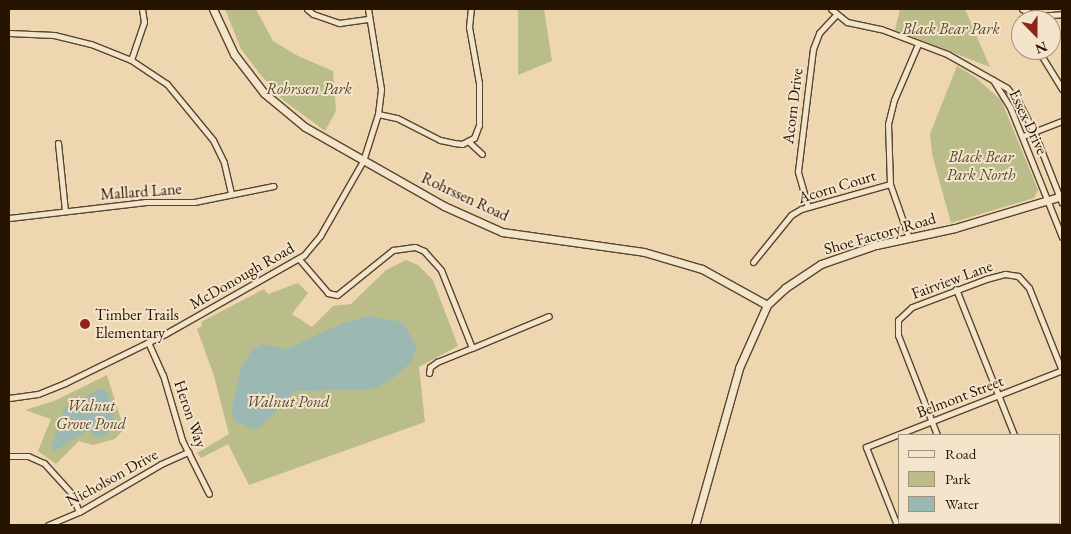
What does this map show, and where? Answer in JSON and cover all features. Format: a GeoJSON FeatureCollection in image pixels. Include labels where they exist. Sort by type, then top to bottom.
{"type":"FeatureCollection","features":[{"type":"Feature","properties":{"kind":"street"},"geometry":{"type":"LineString","coordinates":[[131,60],[144,22],[142,9]]}},
{"type":"Feature","properties":{"kind":"street","name":"Rohrssen Road"},"geometry":{"type":"LineString","coordinates":[[213,9],[234,54],[264,93],[305,127],[363,162],[444,206],[502,232],[644,252],[702,269],[767,306]]}},
{"type":"Feature","properties":{"kind":"street"},"geometry":{"type":"LineString","coordinates":[[307,9],[318,17],[339,23],[368,19]]}},
{"type":"Feature","properties":{"kind":"street","name":"McDonough Road"},"geometry":{"type":"LineString","coordinates":[[9,398],[38,394],[148,342],[299,259],[320,236],[363,162],[378,114],[381,89],[368,19],[368,9]]}},
{"type":"Feature","properties":{"kind":"street"},"geometry":{"type":"LineString","coordinates":[[378,114],[397,118],[440,140],[462,144],[474,138],[479,125],[479,83],[470,36],[471,9]]}},
{"type":"Feature","properties":{"kind":"street"},"geometry":{"type":"LineString","coordinates":[[832,9],[836,15]]}},
{"type":"Feature","properties":{"kind":"street","name":"Essex Drive"},"geometry":{"type":"LineString","coordinates":[[836,15],[847,22],[881,28],[947,54],[989,76],[1018,101],[1034,132],[1061,199]]}},
{"type":"Feature","properties":{"kind":"street","name":"Acorn Drive"},"geometry":{"type":"LineString","coordinates":[[808,207],[798,171],[813,49],[819,33],[836,15]]}},
{"type":"Feature","properties":{"kind":"street"},"geometry":{"type":"LineString","coordinates":[[9,33],[54,35],[82,42],[131,60],[167,84],[186,104],[213,140],[224,163],[231,194]]}},
{"type":"Feature","properties":{"kind":"street"},"geometry":{"type":"LineString","coordinates":[[909,238],[890,184],[888,124],[894,100],[918,44]]}},
{"type":"Feature","properties":{"kind":"street"},"geometry":{"type":"LineString","coordinates":[[1044,60],[1062,89]]}},
{"type":"Feature","properties":{"kind":"street","name":"Essex Drive"},"geometry":{"type":"LineString","coordinates":[[989,76],[1010,107],[1062,236]]}},
{"type":"Feature","properties":{"kind":"street"},"geometry":{"type":"LineString","coordinates":[[1023,136],[1062,121]]}},
{"type":"Feature","properties":{"kind":"street"},"geometry":{"type":"LineString","coordinates":[[468,141],[482,154]]}},
{"type":"Feature","properties":{"kind":"street"},"geometry":{"type":"LineString","coordinates":[[58,143],[65,211]]}},
{"type":"Feature","properties":{"kind":"street","name":"Acorn Court"},"geometry":{"type":"LineString","coordinates":[[753,262],[791,215],[808,207],[890,184]]}},
{"type":"Feature","properties":{"kind":"street","name":"Mallard Lane"},"geometry":{"type":"LineString","coordinates":[[9,218],[146,202],[194,202],[273,186]]}},
{"type":"Feature","properties":{"kind":"street","name":"Shoe Factory Road"},"geometry":{"type":"LineString","coordinates":[[695,525],[739,368],[767,306],[785,288],[821,264],[1048,200],[1061,199]]}},
{"type":"Feature","properties":{"kind":"street"},"geometry":{"type":"LineString","coordinates":[[299,259],[328,293],[337,295],[393,250],[415,248],[424,251],[441,270],[472,348]]}},
{"type":"Feature","properties":{"kind":"street","name":"Fairview Lane"},"geometry":{"type":"LineString","coordinates":[[932,422],[900,342],[898,320],[912,307],[956,289],[1005,274],[1018,276],[1029,288],[1062,371]]}},
{"type":"Feature","properties":{"kind":"street"},"geometry":{"type":"LineString","coordinates":[[956,289],[1014,434]]}},
{"type":"Feature","properties":{"kind":"street"},"geometry":{"type":"LineString","coordinates":[[429,373],[430,367],[437,362],[549,316]]}},
{"type":"Feature","properties":{"kind":"street","name":"Heron Way"},"geometry":{"type":"LineString","coordinates":[[148,342],[163,376],[188,452],[209,494]]}},
{"type":"Feature","properties":{"kind":"street","name":"Belmont Street"},"geometry":{"type":"LineString","coordinates":[[900,434],[1062,371]]}},
{"type":"Feature","properties":{"kind":"street"},"geometry":{"type":"LineString","coordinates":[[932,422],[937,434]]}},
{"type":"Feature","properties":{"kind":"street","name":"Belmont Street"},"geometry":{"type":"LineString","coordinates":[[897,525],[866,447],[898,435]]}},
{"type":"Feature","properties":{"kind":"street","name":"Nicholson Drive"},"geometry":{"type":"LineString","coordinates":[[48,525],[78,512],[154,468],[188,452]]}},
{"type":"Feature","properties":{"kind":"street"},"geometry":{"type":"LineString","coordinates":[[9,456],[28,456],[44,463],[72,494],[78,512]]}},
{"type":"Feature","properties":{"kind":"green space","name":"Rohrssen Park"},"geometry":{"type":"Polygon","coordinates":[[[225,9],[256,9],[273,41],[298,56],[333,71],[336,111],[325,131],[283,100],[260,74],[241,49],[225,9]]]}},
{"type":"Feature","properties":{"kind":"green space"},"geometry":{"type":"Polygon","coordinates":[[[518,9],[544,9],[552,61],[518,75],[518,9]]]}},
{"type":"Feature","properties":{"kind":"green space","name":"Black Bear Park"},"geometry":{"type":"Polygon","coordinates":[[[900,9],[965,9],[990,67],[895,30],[900,9]]]}},
{"type":"Feature","properties":{"kind":"green space","name":"Black Bear Park North"},"geometry":{"type":"Polygon","coordinates":[[[957,66],[975,77],[1001,100],[1038,190],[1034,198],[951,223],[932,154],[930,134],[957,66]]]}},
{"type":"Feature","properties":{"kind":"green space","name":"Walnut Pond"},"geometry":{"type":"Polygon","coordinates":[[[406,260],[418,265],[433,280],[458,346],[419,367],[425,422],[249,485],[228,444],[201,458],[197,453],[229,434],[214,376],[197,329],[202,326],[201,322],[264,289],[268,294],[298,283],[308,293],[292,314],[312,327],[333,306],[351,304],[386,270],[406,260]]]}},
{"type":"Feature","properties":{"kind":"green space","name":"Walnut Grove Pond"},"geometry":{"type":"Polygon","coordinates":[[[107,375],[124,429],[115,439],[93,445],[79,441],[56,464],[38,451],[51,419],[25,410],[54,401],[107,375]]]}},
{"type":"Feature","properties":{"kind":"water"},"geometry":{"type":"Polygon","coordinates":[[[368,316],[402,322],[417,346],[412,361],[396,376],[379,387],[364,390],[294,391],[261,427],[254,429],[236,422],[231,412],[241,367],[252,350],[263,344],[287,349],[340,324],[368,316]]]}},
{"type":"Feature","properties":{"kind":"water","name":"Walnut Grove Pond"},"geometry":{"type":"Polygon","coordinates":[[[99,389],[105,389],[108,395],[116,424],[111,431],[99,438],[87,431],[55,451],[51,447],[64,408],[99,389]]]}},
{"type":"Feature","properties":{"kind":"place","name":"Timber Trails Elementary"},"geometry":{"type":"Point","coordinates":[85,324]}}]}
